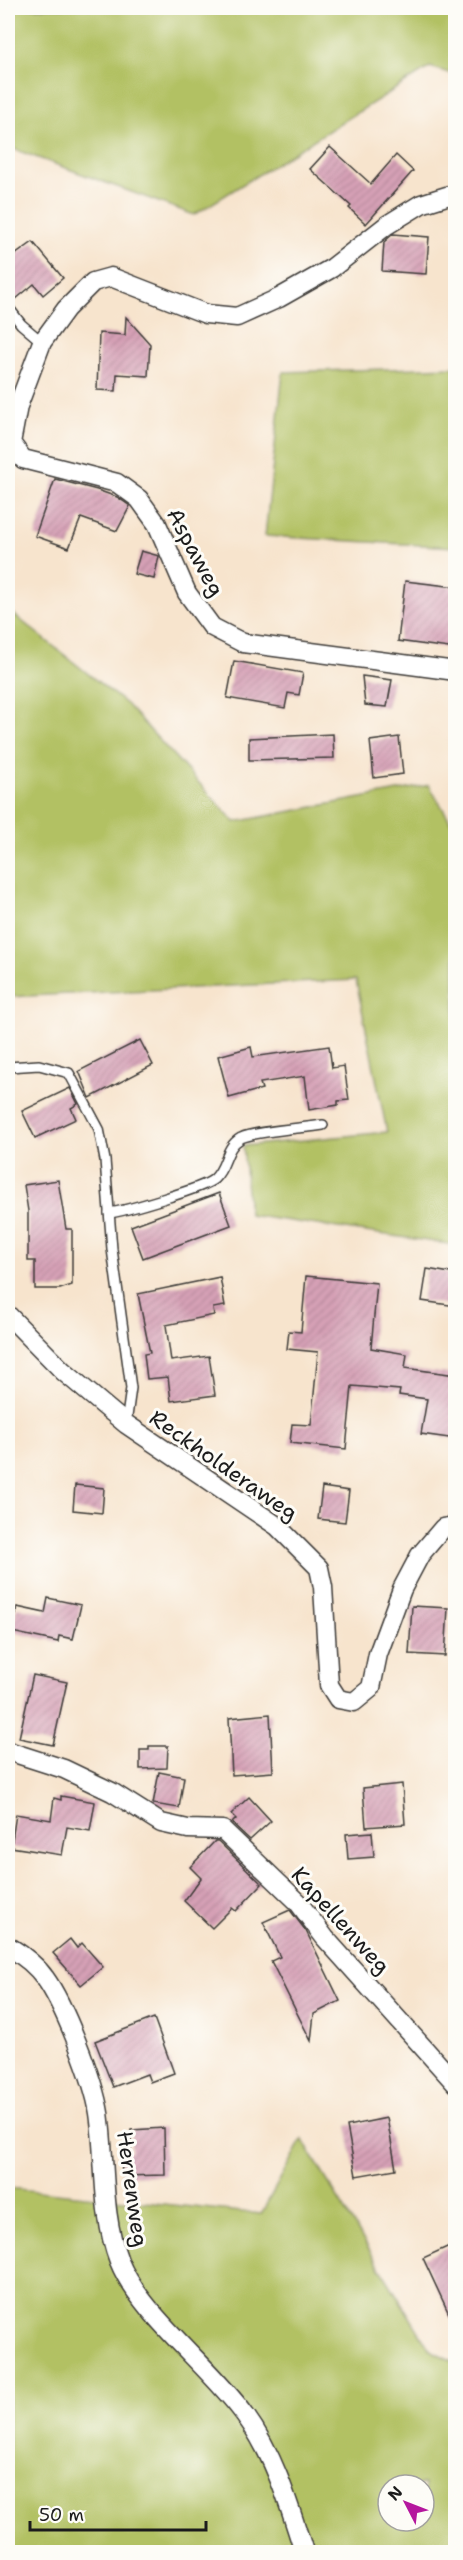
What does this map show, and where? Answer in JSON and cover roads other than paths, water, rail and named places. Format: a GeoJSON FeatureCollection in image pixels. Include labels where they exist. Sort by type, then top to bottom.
{"type":"FeatureCollection","features":[{"type":"Feature","properties":{"kind":"street","name":"Aspaweg"},"geometry":{"type":"LineString","coordinates":[[456,193],[421,204],[387,225],[332,268],[279,298],[237,317],[206,314],[111,277],[93,282],[66,309],[42,342],[18,406],[11,443],[23,459],[117,483],[139,499],[157,524],[186,593],[212,627],[243,643],[456,671]]}},
{"type":"Feature","properties":{"kind":"street","name":"Reckholderaweg"},"geometry":{"type":"LineString","coordinates":[[8,1315],[63,1371],[126,1424],[277,1526],[319,1568],[323,1587],[329,1684],[339,1699],[354,1702],[371,1688],[378,1654],[402,1589],[420,1555],[443,1528],[456,1526]]}},
{"type":"Feature","properties":{"kind":"street","name":"Kapellenweg"},"geometry":{"type":"LineString","coordinates":[[8,1751],[64,1769],[112,1792],[161,1823],[188,1829],[223,1830],[298,1902],[326,1938],[456,2084]]}},
{"type":"Feature","properties":{"kind":"street","name":"Herrenweg"},"geometry":{"type":"LineString","coordinates":[[8,1946],[23,1955],[45,1978],[76,2043],[99,2111],[108,2212],[120,2262],[130,2283],[245,2415],[282,2484],[304,2553]]}},
{"type":"Feature","properties":{"kind":"lane"},"geometry":{"type":"LineString","coordinates":[[8,307],[21,324],[42,342]]}},
{"type":"Feature","properties":{"kind":"lane","name":"Reckholderaweg"},"geometry":{"type":"LineString","coordinates":[[8,1067],[39,1065],[69,1073],[99,1129],[105,1160],[109,1213],[131,1388],[126,1424]]}},
{"type":"Feature","properties":{"kind":"lane"},"geometry":{"type":"LineString","coordinates":[[109,1213],[128,1211],[213,1181],[223,1167],[228,1148],[243,1137],[323,1125]]}}]}
